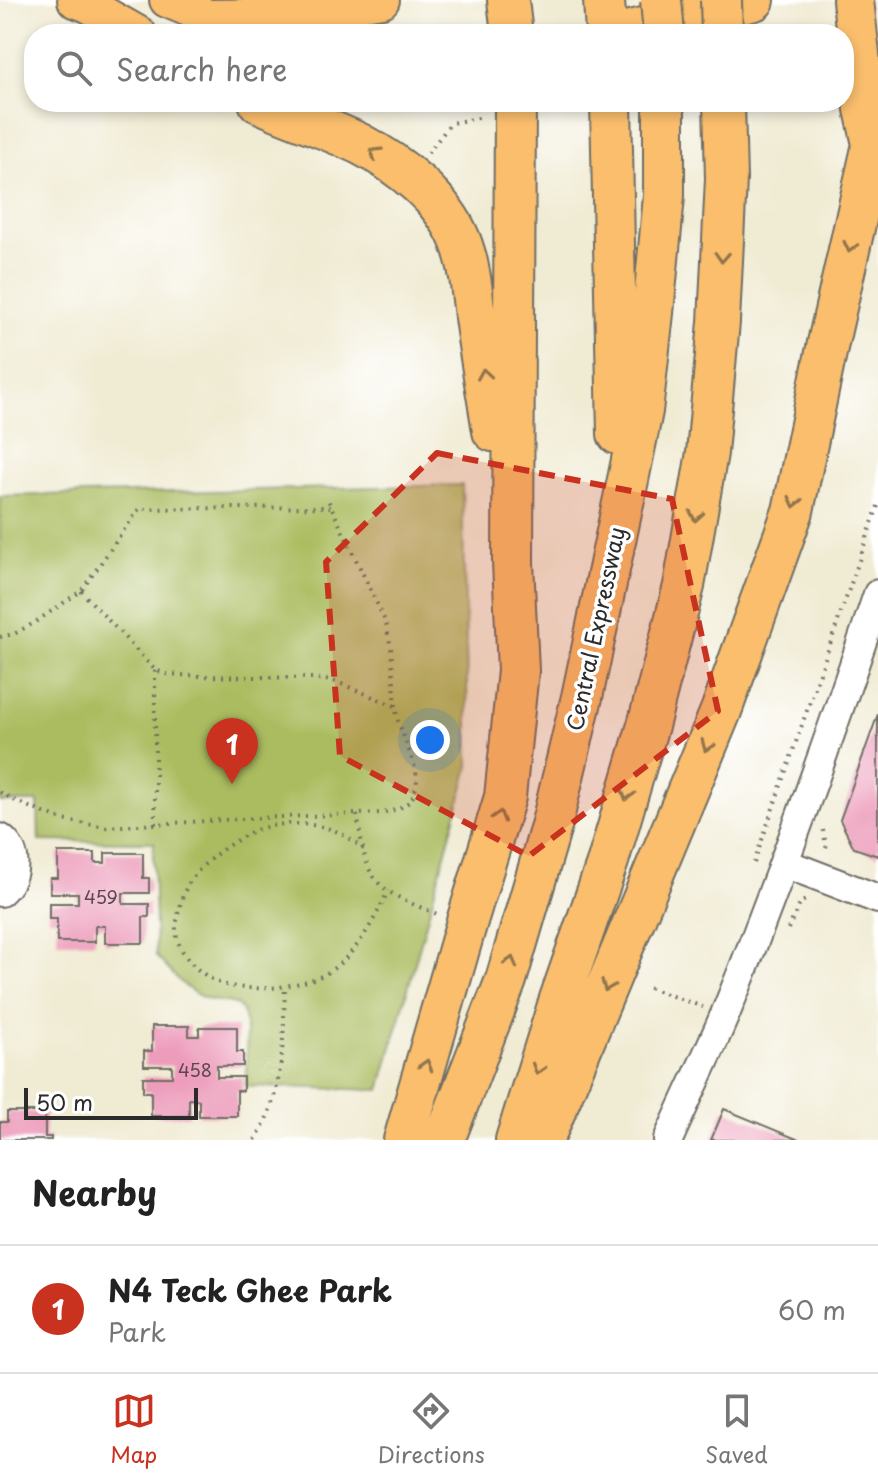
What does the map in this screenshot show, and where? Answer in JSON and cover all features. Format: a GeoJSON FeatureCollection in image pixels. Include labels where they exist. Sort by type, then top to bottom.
{"type":"FeatureCollection","features":[{"type":"Feature","properties":{"kind":"highway"},"geometry":{"type":"LineString","coordinates":[[508,0],[511,24]]}},
{"type":"Feature","properties":{"kind":"highway"},"geometry":{"type":"LineString","coordinates":[[604,0],[605,24]]}},
{"type":"Feature","properties":{"kind":"highway"},"geometry":{"type":"LineString","coordinates":[[661,0],[663,24]]}},
{"type":"Feature","properties":{"kind":"highway"},"geometry":{"type":"LineString","coordinates":[[721,0],[722,24]]}},
{"type":"Feature","properties":{"kind":"highway"},"geometry":{"type":"LineString","coordinates":[[659,24],[754,0]]}},
{"type":"Feature","properties":{"kind":"highway"},"geometry":{"type":"LineString","coordinates":[[543,1140],[721,711],[793,511],[828,343],[876,140],[865,109],[853,0]]}},
{"type":"Feature","properties":{"kind":"highway"},"geometry":{"type":"LineString","coordinates":[[282,112],[362,146],[410,177],[450,220],[467,263],[473,290],[513,562]]}},
{"type":"Feature","properties":{"kind":"highway"},"geometry":{"type":"LineString","coordinates":[[404,1140],[505,797],[518,671],[513,562],[515,112]]}},
{"type":"Feature","properties":{"kind":"highway"},"geometry":{"type":"LineString","coordinates":[[611,112],[618,442],[629,475]]}},
{"type":"Feature","properties":{"kind":"highway","name":"Central Expressway"},"geometry":{"type":"LineString","coordinates":[[444,1140],[506,980],[552,823],[582,697],[642,411],[664,196],[664,112]]}},
{"type":"Feature","properties":{"kind":"highway"},"geometry":{"type":"LineString","coordinates":[[516,1140],[608,861],[649,722],[684,586],[707,453],[719,322],[726,179],[724,112]]}},
{"type":"Feature","properties":{"kind":"main road"},"geometry":{"type":"LineString","coordinates":[[75,0],[121,24]]}},
{"type":"Feature","properties":{"kind":"main road"},"geometry":{"type":"LineString","coordinates":[[167,0],[208,17],[382,0]]}},
{"type":"Feature","properties":{"kind":"street"},"geometry":{"type":"LineString","coordinates":[[668,1140],[725,1015],[784,863],[878,594]]}},
{"type":"Feature","properties":{"kind":"street"},"geometry":{"type":"LineString","coordinates":[[0,838],[13,853],[15,866],[11,879],[0,892]]}},
{"type":"Feature","properties":{"kind":"street"},"geometry":{"type":"LineString","coordinates":[[784,863],[878,899]]}},
{"type":"Feature","properties":{"kind":"path"},"geometry":{"type":"LineString","coordinates":[[410,177],[451,123],[492,112]]}},
{"type":"Feature","properties":{"kind":"path"},"geometry":{"type":"LineString","coordinates":[[0,792],[62,820],[106,827],[383,813],[409,802],[417,783],[416,770],[397,718],[386,623],[328,500]]}},
{"type":"Feature","properties":{"kind":"path"},"geometry":{"type":"LineString","coordinates":[[754,864],[878,506]]}},
{"type":"Feature","properties":{"kind":"path"},"geometry":{"type":"LineString","coordinates":[[0,637],[14,634],[34,623],[81,591],[139,509],[331,507]]}},
{"type":"Feature","properties":{"kind":"path"},"geometry":{"type":"LineString","coordinates":[[81,591],[155,670],[197,676],[313,678],[337,682],[395,706]]}},
{"type":"Feature","properties":{"kind":"path"},"geometry":{"type":"LineString","coordinates":[[155,670],[155,824]]}},
{"type":"Feature","properties":{"kind":"path"},"geometry":{"type":"LineString","coordinates":[[357,814],[373,876],[388,891],[442,917]]}},
{"type":"Feature","properties":{"kind":"path"},"geometry":{"type":"LineString","coordinates":[[364,849],[332,830],[308,825],[252,831],[205,864],[188,884],[179,907],[175,931],[183,952],[200,971],[225,985],[267,989],[300,983],[327,973],[348,955],[371,926],[388,891]]}},
{"type":"Feature","properties":{"kind":"path"},"geometry":{"type":"LineString","coordinates":[[255,1140],[264,1127],[278,1087],[285,986]]}},
{"type":"Feature","properties":{"kind":"highlighted area"},"geometry":{"type":"Polygon","coordinates":[[[437,453],[672,499],[718,711],[529,856],[340,756],[326,562],[437,453]]]}},
{"type":"Feature","properties":{"kind":"green space"},"geometry":{"type":"Polygon","coordinates":[[[462,485],[469,767],[380,1090],[246,1086],[246,1036],[242,1011],[232,1003],[208,999],[193,992],[156,956],[154,842],[39,841],[38,802],[0,802],[0,496],[462,485]]]}},
{"type":"Feature","properties":{"kind":"building"},"geometry":{"type":"Polygon","coordinates":[[[878,714],[878,856],[854,848],[840,820],[878,714]]]}},
{"type":"Feature","properties":{"kind":"building"},"geometry":{"type":"Polygon","coordinates":[[[58,853],[95,853],[95,863],[105,863],[105,853],[143,853],[143,878],[149,878],[149,893],[123,893],[123,904],[149,904],[149,917],[143,917],[143,943],[105,943],[105,926],[95,926],[95,942],[57,942],[57,919],[49,919],[49,903],[78,903],[78,893],[50,893],[50,878],[58,878],[58,853]]]}},
{"type":"Feature","properties":{"kind":"building"},"geometry":{"type":"Polygon","coordinates":[[[152,1026],[189,1026],[189,1036],[199,1036],[199,1027],[237,1027],[237,1052],[243,1052],[243,1066],[217,1066],[217,1077],[243,1077],[243,1091],[237,1091],[237,1116],[199,1116],[199,1100],[189,1099],[189,1116],[151,1116],[151,1092],[143,1092],[143,1077],[172,1077],[172,1066],[144,1066],[144,1051],[152,1051],[152,1026]]]}},
{"type":"Feature","properties":{"kind":"building"},"geometry":{"type":"Polygon","coordinates":[[[724,1109],[799,1140],[711,1140],[724,1109]]]}},
{"type":"Feature","properties":{"kind":"building"},"geometry":{"type":"Polygon","coordinates":[[[7,1112],[45,1112],[45,1137],[51,1137],[51,1140],[0,1140],[0,1122],[7,1122],[7,1112]]]}},
{"type":"Feature","properties":{"kind":"place","name":"N4 Teck Ghee Park"},"geometry":{"type":"Point","coordinates":[232,784]}}]}
